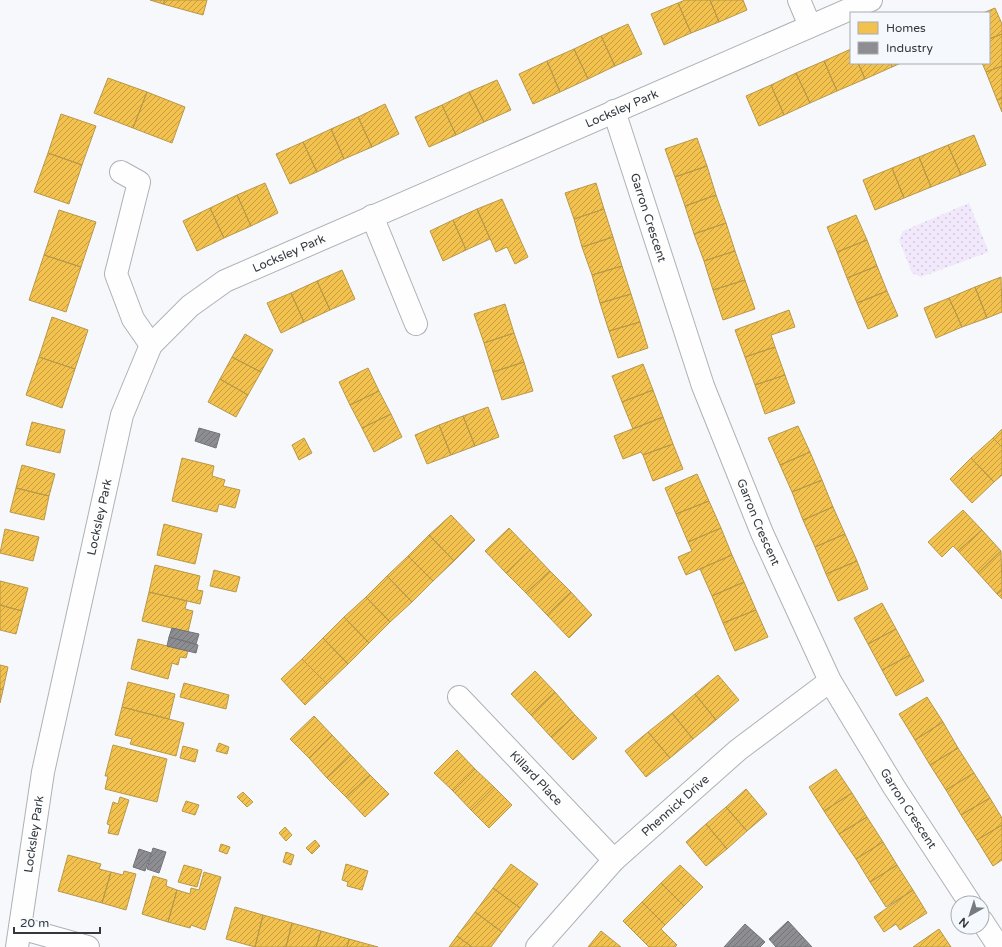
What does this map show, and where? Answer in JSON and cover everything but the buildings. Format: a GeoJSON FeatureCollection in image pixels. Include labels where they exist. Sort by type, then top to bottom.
{"type":"FeatureCollection","features":[{"type":"Feature","properties":{"kind":"street"},"geometry":{"type":"LineString","coordinates":[[799,0],[810,26]]}},
{"type":"Feature","properties":{"kind":"street","name":"Locksley Park"},"geometry":{"type":"LineString","coordinates":[[19,938],[43,772],[122,415],[151,345],[190,306],[225,281],[871,0]]}},
{"type":"Feature","properties":{"kind":"street","name":"Garron Crescent"},"geometry":{"type":"LineString","coordinates":[[614,111],[703,386],[762,533],[830,681],[894,787],[965,895]]}},
{"type":"Feature","properties":{"kind":"street"},"geometry":{"type":"LineString","coordinates":[[121,172],[138,182],[116,274],[133,319],[151,345]]}},
{"type":"Feature","properties":{"kind":"street"},"geometry":{"type":"LineString","coordinates":[[372,216],[416,324]]}},
{"type":"Feature","properties":{"kind":"street","name":"Phennick Drive"},"geometry":{"type":"LineString","coordinates":[[537,947],[614,860],[738,750],[830,681]]}},
{"type":"Feature","properties":{"kind":"street","name":"Killard Place"},"geometry":{"type":"LineString","coordinates":[[459,696],[614,860]]}},
{"type":"Feature","properties":{"kind":"street"},"geometry":{"type":"LineString","coordinates":[[990,933],[999,947]]}},
{"type":"Feature","properties":{"kind":"street"},"geometry":{"type":"LineString","coordinates":[[19,938],[88,947]]}},
{"type":"Feature","properties":{"kind":"shaded area"},"geometry":{"type":"Polygon","coordinates":[[[969,203],[989,252],[921,277],[912,273],[899,240],[903,231],[969,203]]]}}]}
